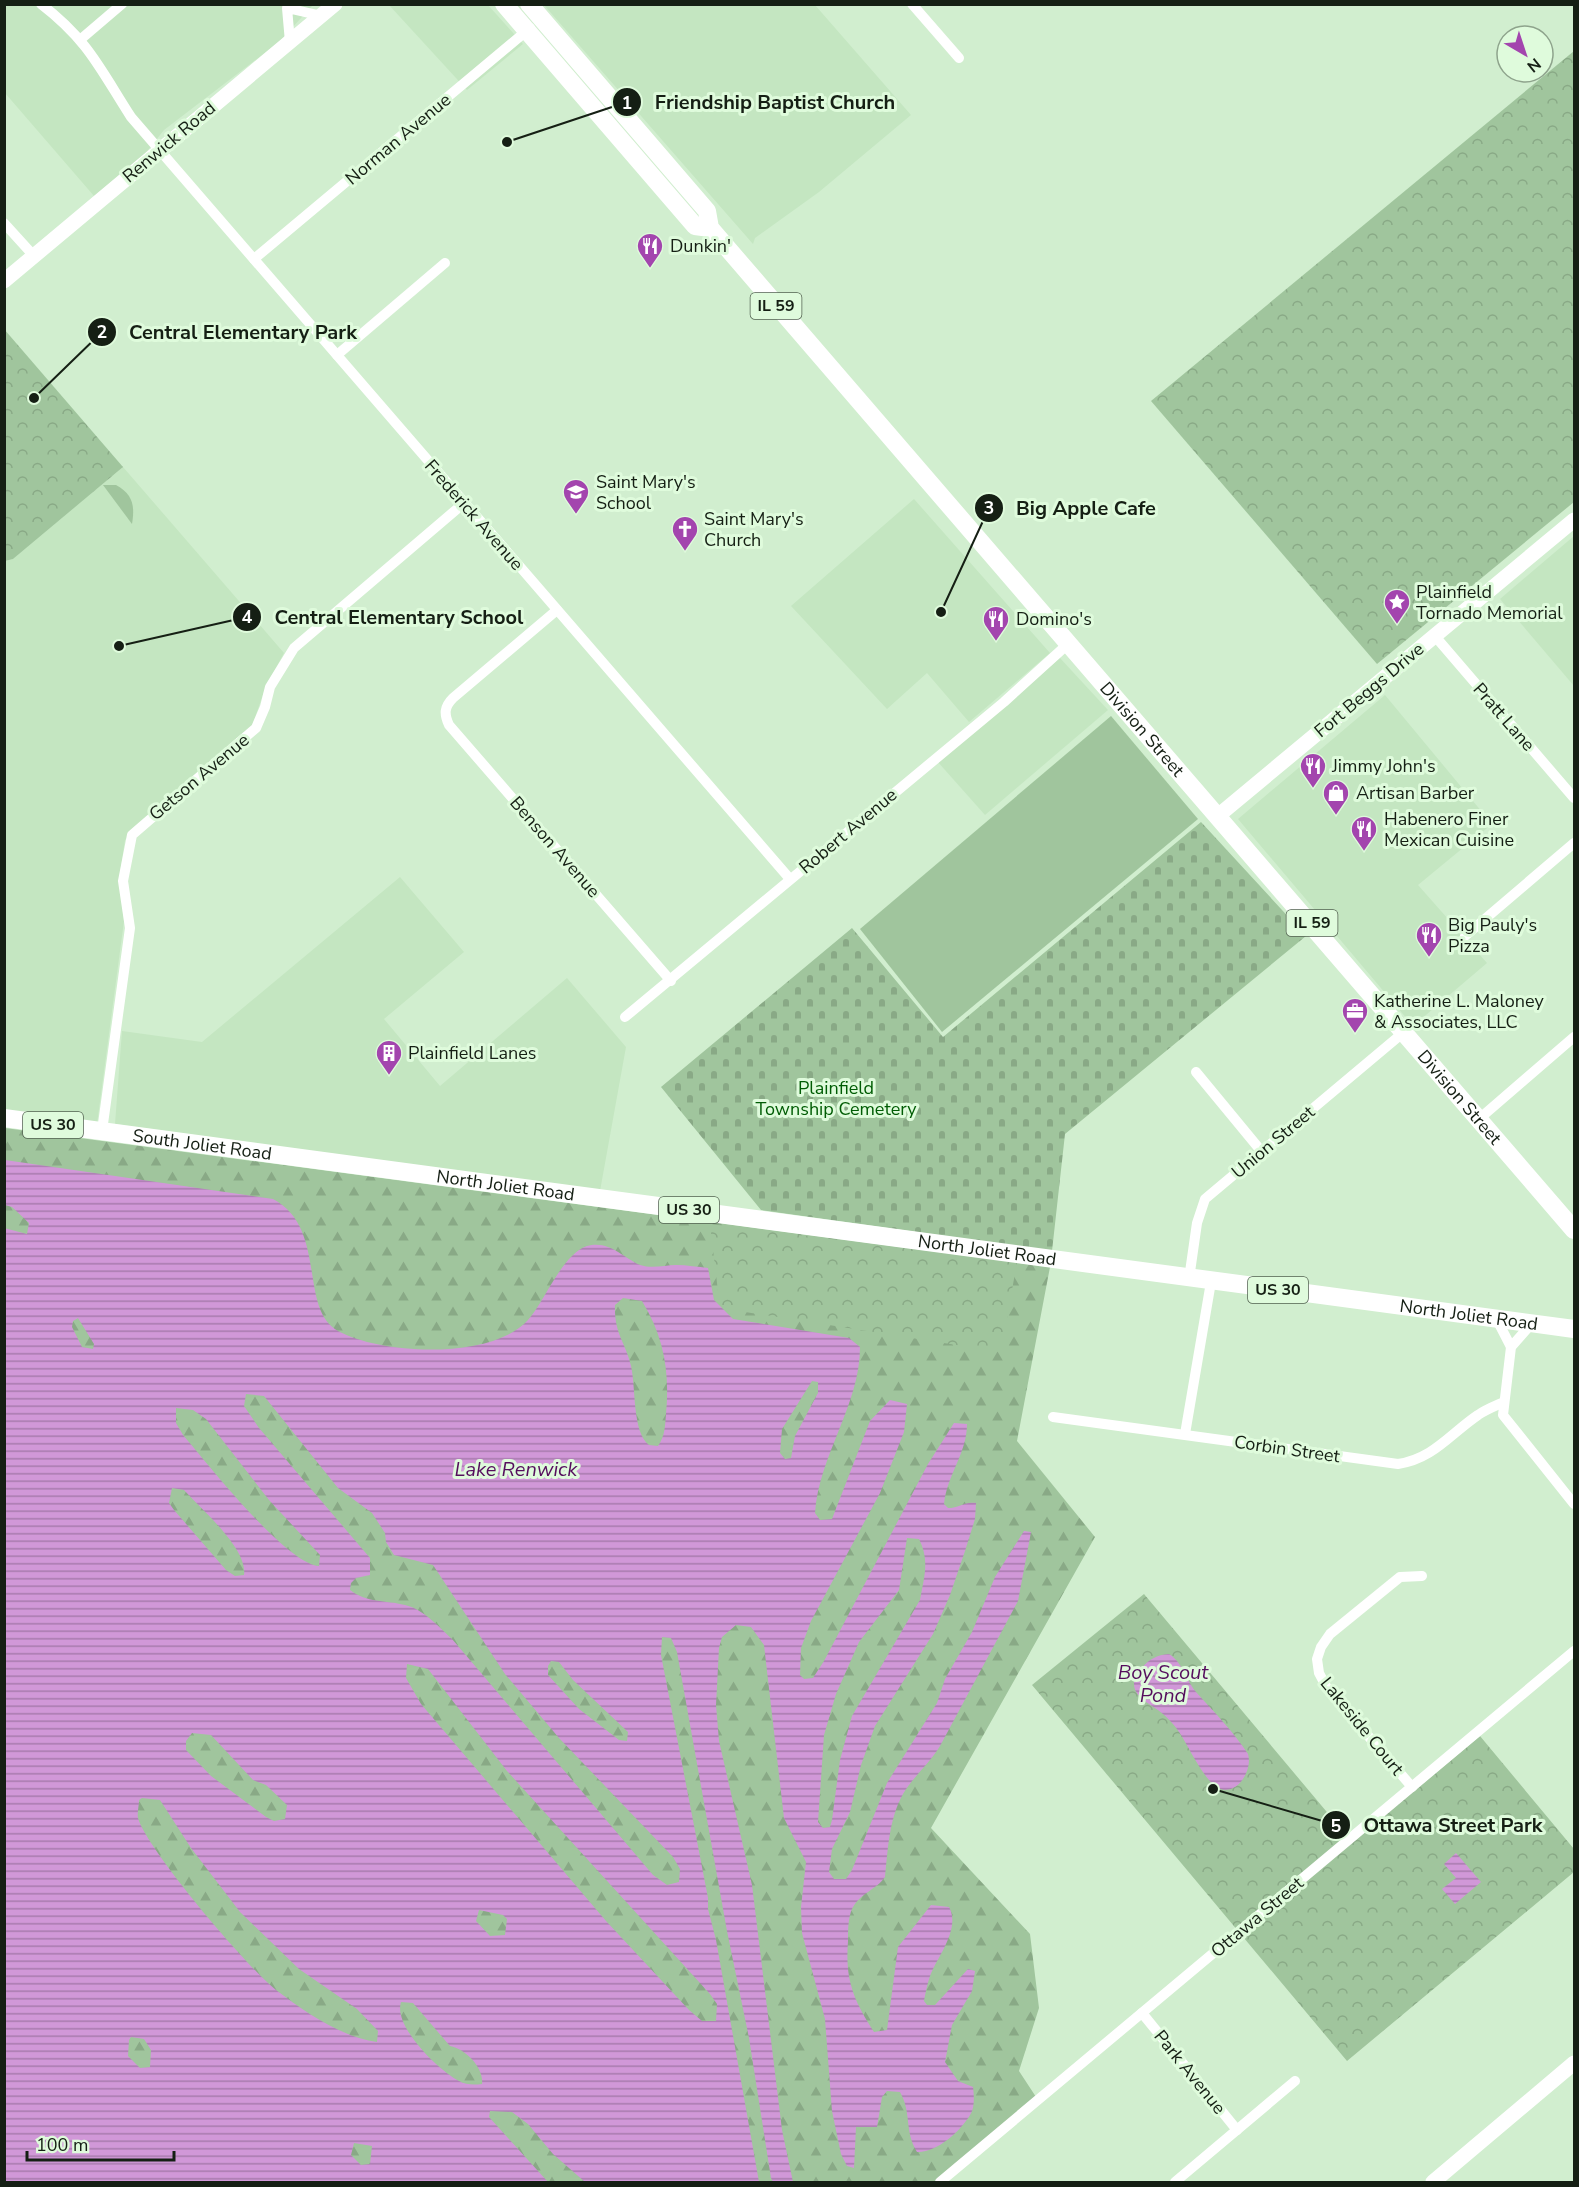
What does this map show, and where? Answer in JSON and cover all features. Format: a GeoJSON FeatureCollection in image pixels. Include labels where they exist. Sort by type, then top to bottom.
{"type":"FeatureCollection","features":[{"type":"Feature","properties":{"kind":"main road","name":"Division Street"},"geometry":{"type":"LineString","coordinates":[[504,4],[695,226],[710,228]]}},
{"type":"Feature","properties":{"kind":"main road","name":"Division Street"},"geometry":{"type":"LineString","coordinates":[[529,4],[707,211],[710,228],[1575,1230]]}},
{"type":"Feature","properties":{"kind":"main road","name":"South Joliet Road"},"geometry":{"type":"LineString","coordinates":[[4,1118],[400,1172]]}},
{"type":"Feature","properties":{"kind":"main road","name":"North Joliet Road"},"geometry":{"type":"LineString","coordinates":[[400,1172],[1211,1282],[1574,1328]]}},
{"type":"Feature","properties":{"kind":"street","name":"Frederick Avenue"},"geometry":{"type":"LineString","coordinates":[[41,4],[81,39],[100,64],[131,117],[790,879]]}},
{"type":"Feature","properties":{"kind":"street"},"geometry":{"type":"LineString","coordinates":[[81,39],[122,4]]}},
{"type":"Feature","properties":{"kind":"street","name":"Renwick Road"},"geometry":{"type":"LineString","coordinates":[[4,281],[335,4]]}},
{"type":"Feature","properties":{"kind":"street"},"geometry":{"type":"LineString","coordinates":[[912,4],[959,58]]}},
{"type":"Feature","properties":{"kind":"street"},"geometry":{"type":"LineString","coordinates":[[290,42],[285,6],[322,16]]}},
{"type":"Feature","properties":{"kind":"street","name":"Norman Avenue"},"geometry":{"type":"LineString","coordinates":[[254,259],[542,19]]}},
{"type":"Feature","properties":{"kind":"street"},"geometry":{"type":"LineString","coordinates":[[4,223],[34,256]]}},
{"type":"Feature","properties":{"kind":"street"},"geometry":{"type":"LineString","coordinates":[[337,355],[444,263]]}},
{"type":"Feature","properties":{"kind":"street","name":"Getson Avenue"},"geometry":{"type":"LineString","coordinates":[[102,1131],[130,928],[123,881],[132,836],[256,728],[266,707],[270,687],[294,648],[464,503]]}},
{"type":"Feature","properties":{"kind":"street","name":"Fort Beggs Drive"},"geometry":{"type":"LineString","coordinates":[[1219,815],[1575,520]]}},
{"type":"Feature","properties":{"kind":"street","name":"Benson Avenue"},"geometry":{"type":"LineString","coordinates":[[557,610],[453,698],[445,710],[449,725],[671,981]]}},
{"type":"Feature","properties":{"kind":"street","name":"Pratt Lane"},"geometry":{"type":"LineString","coordinates":[[1434,635],[1575,798]]}},
{"type":"Feature","properties":{"kind":"street","name":"Robert Avenue"},"geometry":{"type":"LineString","coordinates":[[626,1017],[1004,702],[1069,644]]}},
{"type":"Feature","properties":{"kind":"street"},"geometry":{"type":"LineString","coordinates":[[1465,936],[1575,843]]}},
{"type":"Feature","properties":{"kind":"street","name":"Union Street"},"geometry":{"type":"LineString","coordinates":[[1189,1279],[1197,1223],[1205,1199],[1404,1032]]}},
{"type":"Feature","properties":{"kind":"street"},"geometry":{"type":"LineString","coordinates":[[1479,1119],[1575,1037]]}},
{"type":"Feature","properties":{"kind":"street"},"geometry":{"type":"LineString","coordinates":[[1196,1072],[1262,1152]]}},
{"type":"Feature","properties":{"kind":"street"},"geometry":{"type":"LineString","coordinates":[[1185,1434],[1211,1282]]}},
{"type":"Feature","properties":{"kind":"street"},"geometry":{"type":"LineString","coordinates":[[1496,1318],[1511,1347]]}},
{"type":"Feature","properties":{"kind":"street"},"geometry":{"type":"LineString","coordinates":[[1533,1322],[1511,1347],[1503,1415],[1575,1504]]}},
{"type":"Feature","properties":{"kind":"street","name":"Corbin Street"},"geometry":{"type":"LineString","coordinates":[[1053,1417],[1398,1464],[1414,1462],[1431,1454],[1479,1414],[1504,1402]]}},
{"type":"Feature","properties":{"kind":"street","name":"Lakeside Court"},"geometry":{"type":"LineString","coordinates":[[1412,1787],[1327,1688],[1319,1673],[1317,1659],[1321,1647],[1330,1634],[1400,1577],[1422,1576]]}},
{"type":"Feature","properties":{"kind":"street","name":"Ottawa Street"},"geometry":{"type":"LineString","coordinates":[[940,2182],[1575,1651]]}},
{"type":"Feature","properties":{"kind":"street","name":"Park Avenue"},"geometry":{"type":"LineString","coordinates":[[1142,2013],[1237,2130]]}},
{"type":"Feature","properties":{"kind":"street"},"geometry":{"type":"LineString","coordinates":[[1436,2182],[1575,2063]]}},
{"type":"Feature","properties":{"kind":"street"},"geometry":{"type":"LineString","coordinates":[[1176,2182],[1295,2081]]}},
{"type":"Feature","properties":{"kind":"shaded area"},"geometry":{"type":"Polygon","coordinates":[[[4,5],[313,5],[279,42],[164,130],[144,155],[94,196],[5,93],[4,5]]]}},
{"type":"Feature","properties":{"kind":"shaded area"},"geometry":{"type":"Polygon","coordinates":[[[389,5],[488,5],[523,44],[467,90],[389,5]]]}},
{"type":"Feature","properties":{"kind":"shaded area"},"geometry":{"type":"Polygon","coordinates":[[[544,5],[815,5],[911,115],[819,192],[755,238],[753,244],[544,5]]]}},
{"type":"Feature","properties":{"kind":"shaded area"},"geometry":{"type":"Polygon","coordinates":[[[123,467],[284,653],[266,686],[252,726],[154,809],[125,840],[119,880],[124,921],[97,1124],[5,1111],[5,561],[13,559],[123,467]]]}},
{"type":"Feature","properties":{"kind":"shaded area"},"geometry":{"type":"Polygon","coordinates":[[[914,499],[1050,653],[969,722],[927,673],[887,709],[791,606],[914,499]]]}},
{"type":"Feature","properties":{"kind":"shaded area"},"geometry":{"type":"Polygon","coordinates":[[[1574,536],[1574,686],[1500,599],[1574,536]]]}},
{"type":"Feature","properties":{"kind":"shaded area"},"geometry":{"type":"Polygon","coordinates":[[[1060,658],[1108,710],[985,815],[937,761],[1060,658]]]}},
{"type":"Feature","properties":{"kind":"shaded area"},"geometry":{"type":"Polygon","coordinates":[[[1385,695],[1492,824],[1418,885],[1487,963],[1413,1026],[1238,819],[1385,695]]]}},
{"type":"Feature","properties":{"kind":"shaded area"},"geometry":{"type":"Polygon","coordinates":[[[400,877],[464,952],[384,1019],[440,1086],[567,978],[626,1047],[600,1191],[115,1124],[122,1031],[202,1042],[400,877]]]}},
{"type":"Feature","properties":{"kind":"green space"},"geometry":{"type":"Polygon","coordinates":[[[1574,51],[1574,502],[1377,664],[1151,401],[1534,84],[1555,84],[1555,67],[1574,51]]]}},
{"type":"Feature","properties":{"kind":"green space"},"geometry":{"type":"Polygon","coordinates":[[[4,329],[123,467],[13,559],[5,561],[4,329]]]}},
{"type":"Feature","properties":{"kind":"green space"},"geometry":{"type":"Polygon","coordinates":[[[103,485],[116,485],[126,492],[133,506],[132,524],[103,485]]]}},
{"type":"Feature","properties":{"kind":"green space"},"geometry":{"type":"Polygon","coordinates":[[[1111,716],[1198,819],[942,1032],[860,929],[1111,716]]]}},
{"type":"Feature","properties":{"kind":"green space","name":"Plainfield Township Cemetery"},"geometry":{"type":"Polygon","coordinates":[[[1201,822],[1306,936],[1065,1134],[1052,1251],[761,1210],[661,1087],[852,928],[943,1037],[1201,822]]]}},
{"type":"Feature","properties":{"kind":"green space","name":"Lake Renwick"},"geometry":{"type":"Polygon","coordinates":[[[5,1128],[1050,1267],[1017,1441],[1095,1537],[931,1828],[1030,1934],[1039,2008],[1019,2071],[1038,2100],[940,2182],[5,2182],[5,1128]]]}},
{"type":"Feature","properties":{"kind":"green space"},"geometry":{"type":"Polygon","coordinates":[[[710,1224],[1017,1262],[1001,1352],[720,1308],[710,1224]]]}},
{"type":"Feature","properties":{"kind":"green space"},"geometry":{"type":"Polygon","coordinates":[[[1144,1594],[1352,1842],[1480,1736],[1574,1849],[1574,1872],[1347,2061],[1032,1685],[1144,1594]]]}},
{"type":"Feature","properties":{"kind":"water","name":"Lake Renwick"},"geometry":{"type":"Polygon","coordinates":[[[5,1160],[273,1199],[290,1212],[301,1229],[314,1287],[326,1320],[338,1331],[381,1345],[436,1350],[489,1342],[511,1333],[528,1320],[569,1259],[587,1246],[595,1245],[609,1247],[640,1265],[708,1268],[714,1300],[733,1319],[849,1338],[860,1347],[858,1368],[854,1389],[818,1492],[815,1513],[820,1520],[832,1519],[870,1421],[890,1400],[907,1404],[904,1432],[880,1493],[811,1621],[801,1648],[800,1675],[804,1679],[813,1678],[824,1661],[928,1464],[954,1423],[967,1424],[964,1445],[949,1483],[944,1504],[948,1508],[976,1503],[975,1519],[950,1595],[933,1634],[875,1726],[861,1765],[850,1812],[832,1849],[829,1872],[834,1879],[846,1879],[852,1870],[887,1783],[937,1703],[945,1679],[972,1632],[995,1577],[1024,1531],[1031,1532],[1018,1601],[940,1746],[907,1788],[898,1804],[890,1834],[885,1877],[855,1904],[849,1920],[847,1955],[849,1978],[856,1999],[874,2032],[887,2030],[898,1947],[931,1905],[949,1907],[952,1914],[951,1931],[931,1973],[924,2001],[927,2005],[935,2005],[968,1969],[975,1971],[972,1991],[952,2025],[945,2062],[958,2081],[973,2087],[973,2109],[960,2128],[947,2140],[932,2149],[917,2152],[911,2137],[904,2100],[900,2092],[887,2091],[882,2097],[877,2127],[856,2127],[854,2168],[847,2166],[841,2154],[832,2111],[825,2019],[802,1933],[801,1907],[806,1862],[784,1818],[764,1645],[751,1627],[736,1625],[722,1637],[719,1648],[716,1705],[719,1741],[752,1885],[782,2130],[793,2182],[773,2182],[771,2178],[749,2038],[727,1931],[677,1652],[671,1638],[662,1637],[661,1655],[708,1898],[708,1909],[716,1940],[759,2182],[585,2182],[553,2154],[528,2124],[512,2112],[490,2111],[489,2117],[548,2182],[5,2182],[4,1228],[27,1234],[29,1223],[12,1207],[5,1205],[5,1160]],[[623,1298],[615,1305],[616,1323],[629,1357],[640,1430],[649,1445],[658,1446],[664,1431],[667,1384],[664,1355],[656,1328],[642,1301],[623,1298]],[[78,1318],[73,1321],[72,1327],[82,1347],[93,1349],[94,1344],[78,1318]],[[812,1381],[782,1429],[780,1453],[785,1459],[791,1458],[795,1436],[818,1393],[818,1382],[812,1381]],[[246,1394],[244,1406],[259,1428],[370,1558],[370,1575],[356,1578],[351,1583],[350,1590],[370,1599],[412,1607],[436,1624],[452,1639],[653,1875],[667,1885],[679,1882],[680,1869],[673,1857],[559,1738],[505,1674],[433,1565],[394,1555],[386,1542],[385,1533],[372,1513],[338,1488],[264,1396],[246,1394]],[[176,1408],[176,1423],[183,1435],[228,1488],[287,1549],[305,1561],[319,1566],[320,1555],[269,1500],[206,1419],[193,1410],[176,1408]],[[172,1488],[169,1503],[226,1570],[235,1576],[244,1575],[239,1554],[232,1542],[184,1490],[172,1488]],[[907,1538],[899,1590],[859,1642],[836,1694],[824,1735],[818,1822],[823,1828],[830,1827],[832,1820],[840,1760],[852,1716],[920,1600],[925,1562],[919,1539],[907,1538]],[[551,1661],[548,1666],[548,1675],[579,1709],[619,1740],[627,1741],[628,1732],[573,1680],[559,1662],[551,1661]],[[407,1664],[406,1678],[421,1704],[606,1921],[689,2010],[702,2021],[716,2021],[717,2004],[710,1994],[507,1771],[428,1669],[407,1664]],[[192,1733],[186,1741],[186,1750],[211,1776],[266,1817],[274,1821],[285,1819],[287,1805],[266,1785],[253,1780],[211,1735],[192,1733]],[[142,1798],[139,1800],[138,1814],[145,1834],[178,1881],[262,1978],[311,2015],[350,2035],[377,2042],[378,2031],[357,2009],[299,1969],[240,1912],[191,1848],[160,1800],[142,1798]],[[479,1910],[476,1921],[490,1936],[505,1935],[507,1919],[503,1915],[479,1910]],[[401,2002],[400,2012],[410,2035],[429,2057],[450,2075],[464,2083],[482,2084],[480,2072],[473,2060],[462,2051],[450,2046],[413,2003],[401,2002]],[[131,2037],[128,2056],[140,2068],[150,2067],[151,2050],[144,2039],[131,2037]],[[354,2143],[351,2155],[361,2165],[370,2164],[372,2146],[354,2143]]]}},
{"type":"Feature","properties":{"kind":"water","name":"Boy Scout Pond"},"geometry":{"type":"Polygon","coordinates":[[[1169,1654],[1178,1662],[1196,1692],[1248,1754],[1246,1774],[1231,1789],[1225,1790],[1213,1784],[1175,1727],[1135,1691],[1136,1677],[1144,1666],[1153,1658],[1169,1654]]]}},
{"type":"Feature","properties":{"kind":"water"},"geometry":{"type":"Polygon","coordinates":[[[1456,1853],[1481,1882],[1455,1904],[1442,1889],[1456,1878],[1444,1864],[1456,1853]]]}},
{"type":"Feature","properties":{"kind":"place","name":"Friendship Baptist Church"},"geometry":{"type":"Point","coordinates":[507,142]}},
{"type":"Feature","properties":{"kind":"place","name":"Dunkin'"},"geometry":{"type":"Point","coordinates":[650,269]}},
{"type":"Feature","properties":{"kind":"place","name":"Central Elementary Park"},"geometry":{"type":"Point","coordinates":[34,398]}},
{"type":"Feature","properties":{"kind":"place","name":"Saint Mary's School"},"geometry":{"type":"Point","coordinates":[576,515]}},
{"type":"Feature","properties":{"kind":"place","name":"Saint Mary's Church"},"geometry":{"type":"Point","coordinates":[685,552]}},
{"type":"Feature","properties":{"kind":"place","name":"Big Apple Cafe"},"geometry":{"type":"Point","coordinates":[941,612]}},
{"type":"Feature","properties":{"kind":"place","name":"Plainfield Tornado Memorial"},"geometry":{"type":"Point","coordinates":[1397,625]}},
{"type":"Feature","properties":{"kind":"place","name":"Domino's"},"geometry":{"type":"Point","coordinates":[996,642]}},
{"type":"Feature","properties":{"kind":"place","name":"Central Elementary School"},"geometry":{"type":"Point","coordinates":[119,646]}},
{"type":"Feature","properties":{"kind":"place","name":"Jimmy John's"},"geometry":{"type":"Point","coordinates":[1313,789]}},
{"type":"Feature","properties":{"kind":"place","name":"Artisan Barber"},"geometry":{"type":"Point","coordinates":[1336,816]}},
{"type":"Feature","properties":{"kind":"place","name":"Habenero Finer Mexican Cuisine"},"geometry":{"type":"Point","coordinates":[1364,852]}},
{"type":"Feature","properties":{"kind":"place","name":"Big Pauly's Pizza"},"geometry":{"type":"Point","coordinates":[1429,958]}},
{"type":"Feature","properties":{"kind":"place","name":"Katherine L. Maloney & Associates, LLC"},"geometry":{"type":"Point","coordinates":[1355,1034]}},
{"type":"Feature","properties":{"kind":"place","name":"Plainfield Lanes"},"geometry":{"type":"Point","coordinates":[389,1076]}},
{"type":"Feature","properties":{"kind":"place","name":"Ottawa Street Park"},"geometry":{"type":"Point","coordinates":[1213,1789]}}]}
